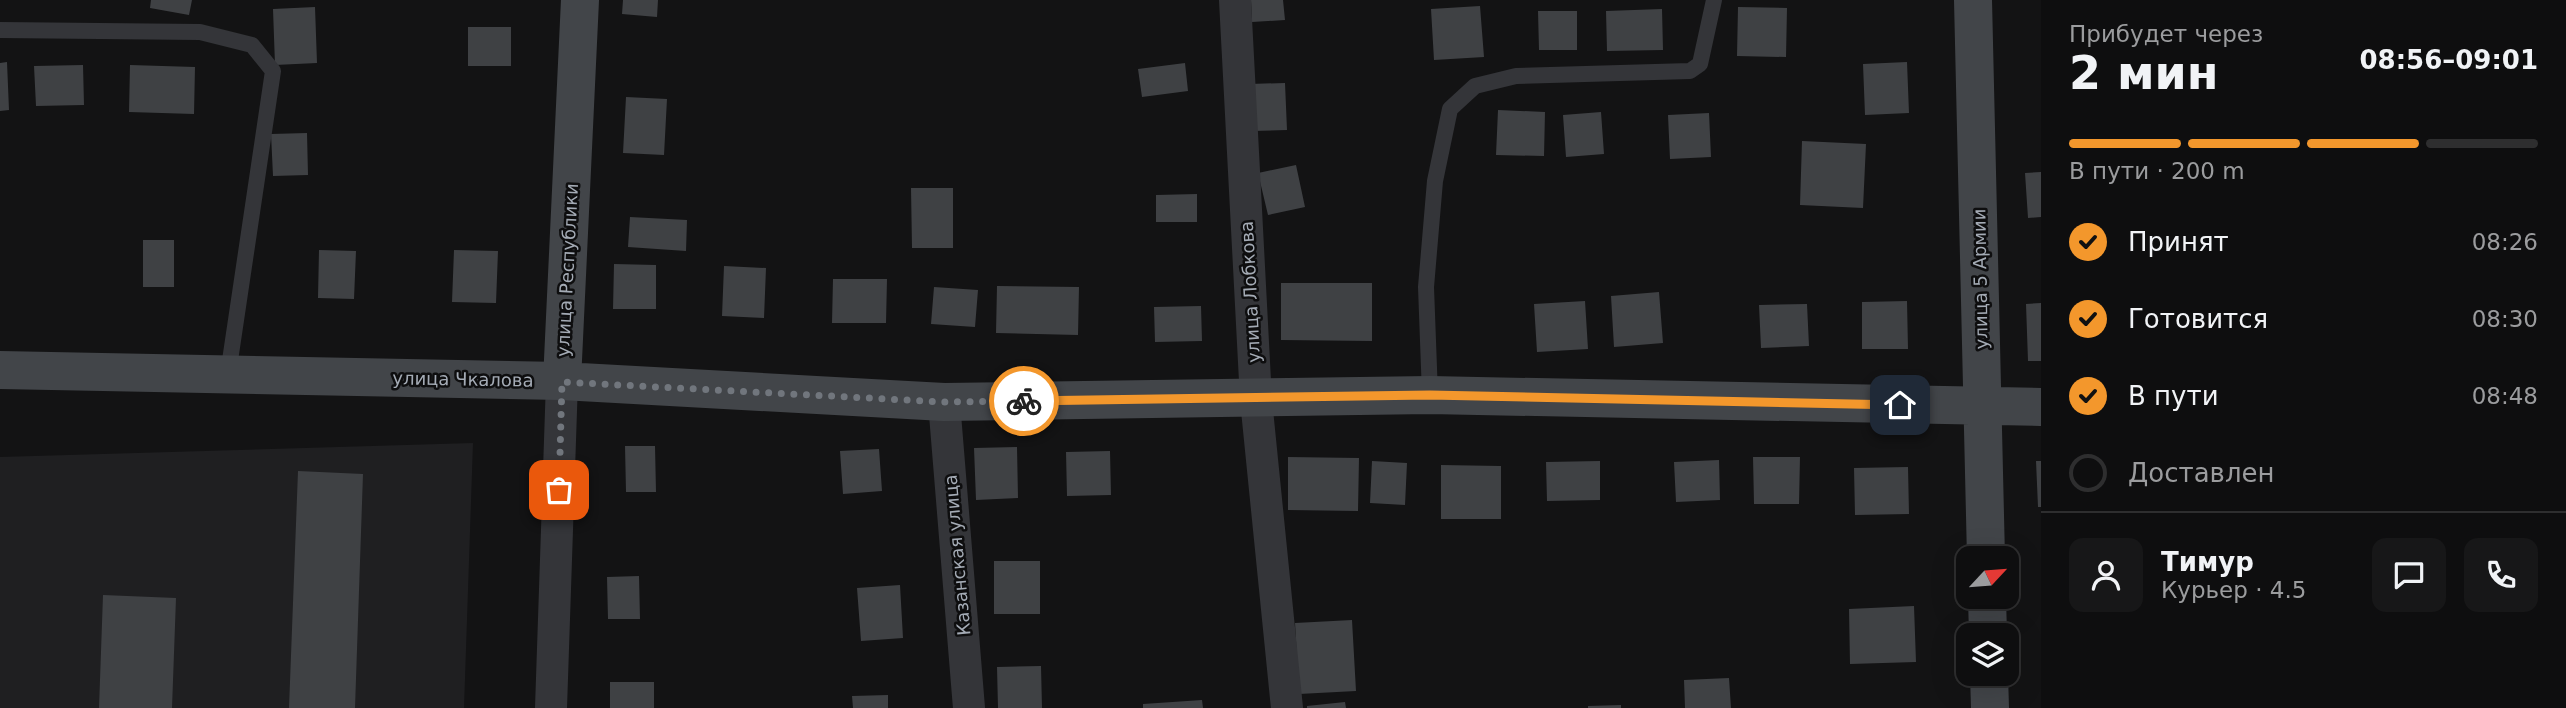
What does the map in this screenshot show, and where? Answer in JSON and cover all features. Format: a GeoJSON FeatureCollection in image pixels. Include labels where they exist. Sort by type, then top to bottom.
{"type":"FeatureCollection","features":[{"type":"Feature","properties":{"kind":"main road","name":"улица Республики"},"geometry":{"type":"LineString","coordinates":[[562,382],[580,0]]}},
{"type":"Feature","properties":{"kind":"main road","name":"улица 5 Армии"},"geometry":{"type":"LineString","coordinates":[[1973,0],[1986,546]]}},
{"type":"Feature","properties":{"kind":"main road","name":"улица Чкалова"},"geometry":{"type":"LineString","coordinates":[[0,370],[562,382],[944,402],[1256,400],[1430,395],[2041,407]]}},
{"type":"Feature","properties":{"kind":"main road"},"geometry":{"type":"LineString","coordinates":[[1989,686],[1990,708]]}},
{"type":"Feature","properties":{"kind":"street","name":"улица Лобкова"},"geometry":{"type":"LineString","coordinates":[[1235,0],[1256,400],[1287,708]]}},
{"type":"Feature","properties":{"kind":"street","name":"улица Республики"},"geometry":{"type":"LineString","coordinates":[[551,708],[562,382]]}},
{"type":"Feature","properties":{"kind":"street","name":"Казанская улица"},"geometry":{"type":"LineString","coordinates":[[944,402],[969,708]]}},
{"type":"Feature","properties":{"kind":"lane"},"geometry":{"type":"LineString","coordinates":[[1430,395],[1426,287],[1435,181],[1450,109],[1475,86],[1516,76],[1690,71],[1700,64],[1714,0]]}},
{"type":"Feature","properties":{"kind":"lane"},"geometry":{"type":"LineString","coordinates":[[0,30],[200,32],[252,45],[273,71],[228,374]]}},
{"type":"Feature","properties":{"kind":"shaded area"},"geometry":{"type":"Polygon","coordinates":[[[473,443],[464,708],[0,708],[0,457],[473,443]]]}},
{"type":"Feature","properties":{"kind":"building"},"geometry":{"type":"Polygon","coordinates":[[[151,0],[192,0],[189,15],[150,8],[151,0]]]}},
{"type":"Feature","properties":{"kind":"building"},"geometry":{"type":"Polygon","coordinates":[[[623,0],[658,0],[657,17],[622,14],[623,0]]]}},
{"type":"Feature","properties":{"kind":"building"},"geometry":{"type":"Polygon","coordinates":[[[1251,0],[1283,0],[1285,20],[1252,22],[1251,0]]]}},
{"type":"Feature","properties":{"kind":"building"},"geometry":{"type":"Polygon","coordinates":[[[1480,6],[1484,57],[1434,60],[1431,9],[1480,6]]]}},
{"type":"Feature","properties":{"kind":"building"},"geometry":{"type":"Polygon","coordinates":[[[315,7],[317,63],[275,65],[273,9],[315,7]]]}},
{"type":"Feature","properties":{"kind":"building"},"geometry":{"type":"Polygon","coordinates":[[[1738,7],[1787,8],[1786,57],[1737,56],[1738,7]]]}},
{"type":"Feature","properties":{"kind":"building"},"geometry":{"type":"Polygon","coordinates":[[[1662,9],[1663,50],[1607,51],[1606,11],[1662,9]]]}},
{"type":"Feature","properties":{"kind":"building"},"geometry":{"type":"Polygon","coordinates":[[[1538,11],[1577,11],[1577,50],[1539,50],[1538,11]]]}},
{"type":"Feature","properties":{"kind":"building"},"geometry":{"type":"Polygon","coordinates":[[[468,27],[511,27],[511,66],[468,66],[468,27]]]}},
{"type":"Feature","properties":{"kind":"building"},"geometry":{"type":"Polygon","coordinates":[[[7,62],[9,110],[0,111],[0,63],[7,62]]]}},
{"type":"Feature","properties":{"kind":"building"},"geometry":{"type":"Polygon","coordinates":[[[1907,62],[1909,113],[1865,115],[1863,64],[1907,62]]]}},
{"type":"Feature","properties":{"kind":"building"},"geometry":{"type":"Polygon","coordinates":[[[1185,63],[1188,91],[1142,97],[1138,69],[1185,63]]]}},
{"type":"Feature","properties":{"kind":"building"},"geometry":{"type":"Polygon","coordinates":[[[83,65],[84,105],[36,106],[34,66],[83,65]]]}},
{"type":"Feature","properties":{"kind":"building"},"geometry":{"type":"Polygon","coordinates":[[[130,65],[195,67],[194,114],[129,112],[130,65]]]}},
{"type":"Feature","properties":{"kind":"building"},"geometry":{"type":"Polygon","coordinates":[[[1285,83],[1287,130],[1252,131],[1250,84],[1285,83]]]}},
{"type":"Feature","properties":{"kind":"building"},"geometry":{"type":"Polygon","coordinates":[[[626,97],[667,99],[664,155],[623,153],[626,97]]]}},
{"type":"Feature","properties":{"kind":"building"},"geometry":{"type":"Polygon","coordinates":[[[1498,110],[1545,112],[1544,156],[1496,155],[1498,110]]]}},
{"type":"Feature","properties":{"kind":"building"},"geometry":{"type":"Polygon","coordinates":[[[1601,112],[1604,154],[1566,157],[1563,115],[1601,112]]]}},
{"type":"Feature","properties":{"kind":"building"},"geometry":{"type":"Polygon","coordinates":[[[1709,113],[1711,157],[1670,159],[1668,115],[1709,113]]]}},
{"type":"Feature","properties":{"kind":"building"},"geometry":{"type":"Polygon","coordinates":[[[307,133],[308,175],[273,176],[271,134],[307,133]]]}},
{"type":"Feature","properties":{"kind":"building"},"geometry":{"type":"Polygon","coordinates":[[[1802,141],[1866,144],[1863,208],[1800,205],[1802,141]]]}},
{"type":"Feature","properties":{"kind":"building"},"geometry":{"type":"Polygon","coordinates":[[[1296,165],[1305,207],[1268,215],[1258,173],[1296,165]]]}},
{"type":"Feature","properties":{"kind":"building"},"geometry":{"type":"Polygon","coordinates":[[[2041,172],[2041,217],[2028,218],[2025,173],[2041,172]]]}},
{"type":"Feature","properties":{"kind":"building"},"geometry":{"type":"Polygon","coordinates":[[[911,188],[953,188],[953,248],[912,248],[911,188]]]}},
{"type":"Feature","properties":{"kind":"building"},"geometry":{"type":"Polygon","coordinates":[[[1197,194],[1197,222],[1156,222],[1156,195],[1197,194]]]}},
{"type":"Feature","properties":{"kind":"building"},"geometry":{"type":"Polygon","coordinates":[[[630,217],[687,220],[686,251],[628,247],[630,217]]]}},
{"type":"Feature","properties":{"kind":"building"},"geometry":{"type":"Polygon","coordinates":[[[143,240],[174,240],[174,287],[143,287],[143,240]]]}},
{"type":"Feature","properties":{"kind":"building"},"geometry":{"type":"Polygon","coordinates":[[[319,250],[356,251],[354,299],[318,298],[319,250]]]}},
{"type":"Feature","properties":{"kind":"building"},"geometry":{"type":"Polygon","coordinates":[[[454,250],[498,251],[496,303],[452,302],[454,250]]]}},
{"type":"Feature","properties":{"kind":"building"},"geometry":{"type":"Polygon","coordinates":[[[614,264],[656,265],[656,309],[613,309],[614,264]]]}},
{"type":"Feature","properties":{"kind":"building"},"geometry":{"type":"Polygon","coordinates":[[[724,266],[766,268],[764,318],[722,316],[724,266]]]}},
{"type":"Feature","properties":{"kind":"building"},"geometry":{"type":"Polygon","coordinates":[[[833,279],[887,279],[886,323],[832,323],[833,279]]]}},
{"type":"Feature","properties":{"kind":"building"},"geometry":{"type":"Polygon","coordinates":[[[1281,283],[1372,283],[1372,341],[1281,340],[1281,283]]]}},
{"type":"Feature","properties":{"kind":"building"},"geometry":{"type":"Polygon","coordinates":[[[997,286],[1079,287],[1078,335],[996,333],[997,286]]]}},
{"type":"Feature","properties":{"kind":"building"},"geometry":{"type":"Polygon","coordinates":[[[934,287],[978,290],[975,327],[931,324],[934,287]]]}},
{"type":"Feature","properties":{"kind":"building"},"geometry":{"type":"Polygon","coordinates":[[[1659,292],[1663,343],[1614,347],[1611,296],[1659,292]]]}},
{"type":"Feature","properties":{"kind":"building"},"geometry":{"type":"Polygon","coordinates":[[[1585,301],[1588,349],[1537,352],[1534,304],[1585,301]]]}},
{"type":"Feature","properties":{"kind":"building"},"geometry":{"type":"Polygon","coordinates":[[[1907,301],[1908,349],[1862,349],[1862,302],[1907,301]]]}},
{"type":"Feature","properties":{"kind":"building"},"geometry":{"type":"Polygon","coordinates":[[[2041,303],[2041,361],[2028,361],[2026,304],[2041,303]]]}},
{"type":"Feature","properties":{"kind":"building"},"geometry":{"type":"Polygon","coordinates":[[[1807,304],[1809,346],[1761,348],[1759,305],[1807,304]]]}},
{"type":"Feature","properties":{"kind":"building"},"geometry":{"type":"Polygon","coordinates":[[[1201,306],[1202,341],[1155,342],[1154,307],[1201,306]]]}},
{"type":"Feature","properties":{"kind":"building"},"geometry":{"type":"Polygon","coordinates":[[[625,446],[655,446],[656,492],[626,492],[625,446]]]}},
{"type":"Feature","properties":{"kind":"building"},"geometry":{"type":"Polygon","coordinates":[[[1017,447],[1018,498],[976,500],[974,448],[1017,447]]]}},
{"type":"Feature","properties":{"kind":"building"},"geometry":{"type":"Polygon","coordinates":[[[879,449],[882,491],[843,494],[840,451],[879,449]]]}},
{"type":"Feature","properties":{"kind":"building"},"geometry":{"type":"Polygon","coordinates":[[[1110,451],[1111,495],[1067,496],[1066,452],[1110,451]]]}},
{"type":"Feature","properties":{"kind":"building"},"geometry":{"type":"Polygon","coordinates":[[[1288,457],[1359,458],[1358,511],[1288,510],[1288,457]]]}},
{"type":"Feature","properties":{"kind":"building"},"geometry":{"type":"Polygon","coordinates":[[[1753,457],[1800,457],[1799,504],[1754,504],[1753,457]]]}},
{"type":"Feature","properties":{"kind":"building"},"geometry":{"type":"Polygon","coordinates":[[[1719,460],[1720,500],[1676,502],[1674,462],[1719,460]]]}},
{"type":"Feature","properties":{"kind":"building"},"geometry":{"type":"Polygon","coordinates":[[[1372,461],[1407,463],[1405,505],[1370,503],[1372,461]]]}},
{"type":"Feature","properties":{"kind":"building"},"geometry":{"type":"Polygon","coordinates":[[[1600,461],[1600,500],[1547,501],[1546,462],[1600,461]]]}},
{"type":"Feature","properties":{"kind":"building"},"geometry":{"type":"Polygon","coordinates":[[[2036,461],[2041,461],[2041,507],[2038,507],[2036,461]]]}},
{"type":"Feature","properties":{"kind":"building"},"geometry":{"type":"Polygon","coordinates":[[[1441,465],[1501,466],[1501,519],[1441,519],[1441,465]]]}},
{"type":"Feature","properties":{"kind":"building"},"geometry":{"type":"Polygon","coordinates":[[[1908,467],[1909,514],[1855,515],[1854,468],[1908,467]]]}},
{"type":"Feature","properties":{"kind":"building"},"geometry":{"type":"Polygon","coordinates":[[[298,471],[363,474],[355,708],[289,708],[298,471]]]}},
{"type":"Feature","properties":{"kind":"building"},"geometry":{"type":"Polygon","coordinates":[[[994,561],[1040,561],[1040,614],[994,614],[994,561]]]}},
{"type":"Feature","properties":{"kind":"building"},"geometry":{"type":"Polygon","coordinates":[[[639,576],[640,619],[608,619],[607,577],[639,576]]]}},
{"type":"Feature","properties":{"kind":"building"},"geometry":{"type":"Polygon","coordinates":[[[900,585],[903,638],[861,641],[857,588],[900,585]]]}},
{"type":"Feature","properties":{"kind":"building"},"geometry":{"type":"Polygon","coordinates":[[[103,595],[176,598],[172,708],[99,708],[103,595]]]}},
{"type":"Feature","properties":{"kind":"building"},"geometry":{"type":"Polygon","coordinates":[[[1914,606],[1916,662],[1850,664],[1849,609],[1914,606]]]}},
{"type":"Feature","properties":{"kind":"building"},"geometry":{"type":"Polygon","coordinates":[[[1352,620],[1356,691],[1299,694],[1295,623],[1352,620]]]}},
{"type":"Feature","properties":{"kind":"building"},"geometry":{"type":"Polygon","coordinates":[[[1041,666],[1042,708],[998,708],[997,667],[1041,666]]]}},
{"type":"Feature","properties":{"kind":"building"},"geometry":{"type":"Polygon","coordinates":[[[1729,678],[1731,708],[1685,708],[1684,680],[1729,678]]]}},
{"type":"Feature","properties":{"kind":"building"},"geometry":{"type":"Polygon","coordinates":[[[610,682],[654,682],[654,708],[610,708],[610,682]]]}},
{"type":"Feature","properties":{"kind":"building"},"geometry":{"type":"Polygon","coordinates":[[[888,695],[888,708],[853,708],[852,696],[888,695]]]}},
{"type":"Feature","properties":{"kind":"building"},"geometry":{"type":"Polygon","coordinates":[[[1202,700],[1203,708],[1143,708],[1143,704],[1202,700]]]}},
{"type":"Feature","properties":{"kind":"building"},"geometry":{"type":"Polygon","coordinates":[[[1345,702],[1346,708],[1307,708],[1307,706],[1345,702]]]}},
{"type":"Feature","properties":{"kind":"building"},"geometry":{"type":"Polygon","coordinates":[[[1621,705],[1621,708],[1588,708],[1588,706],[1621,705]]]}},
{"type":"Feature","properties":{"kind":"way so far"},"geometry":{"type":"LineString","coordinates":[[559,490],[562,382],[944,402],[1024,401]]}},
{"type":"Feature","properties":{"kind":"route"},"geometry":{"type":"LineString","coordinates":[[1024,401],[1256,400],[1430,395],[1900,405]]}}]}
